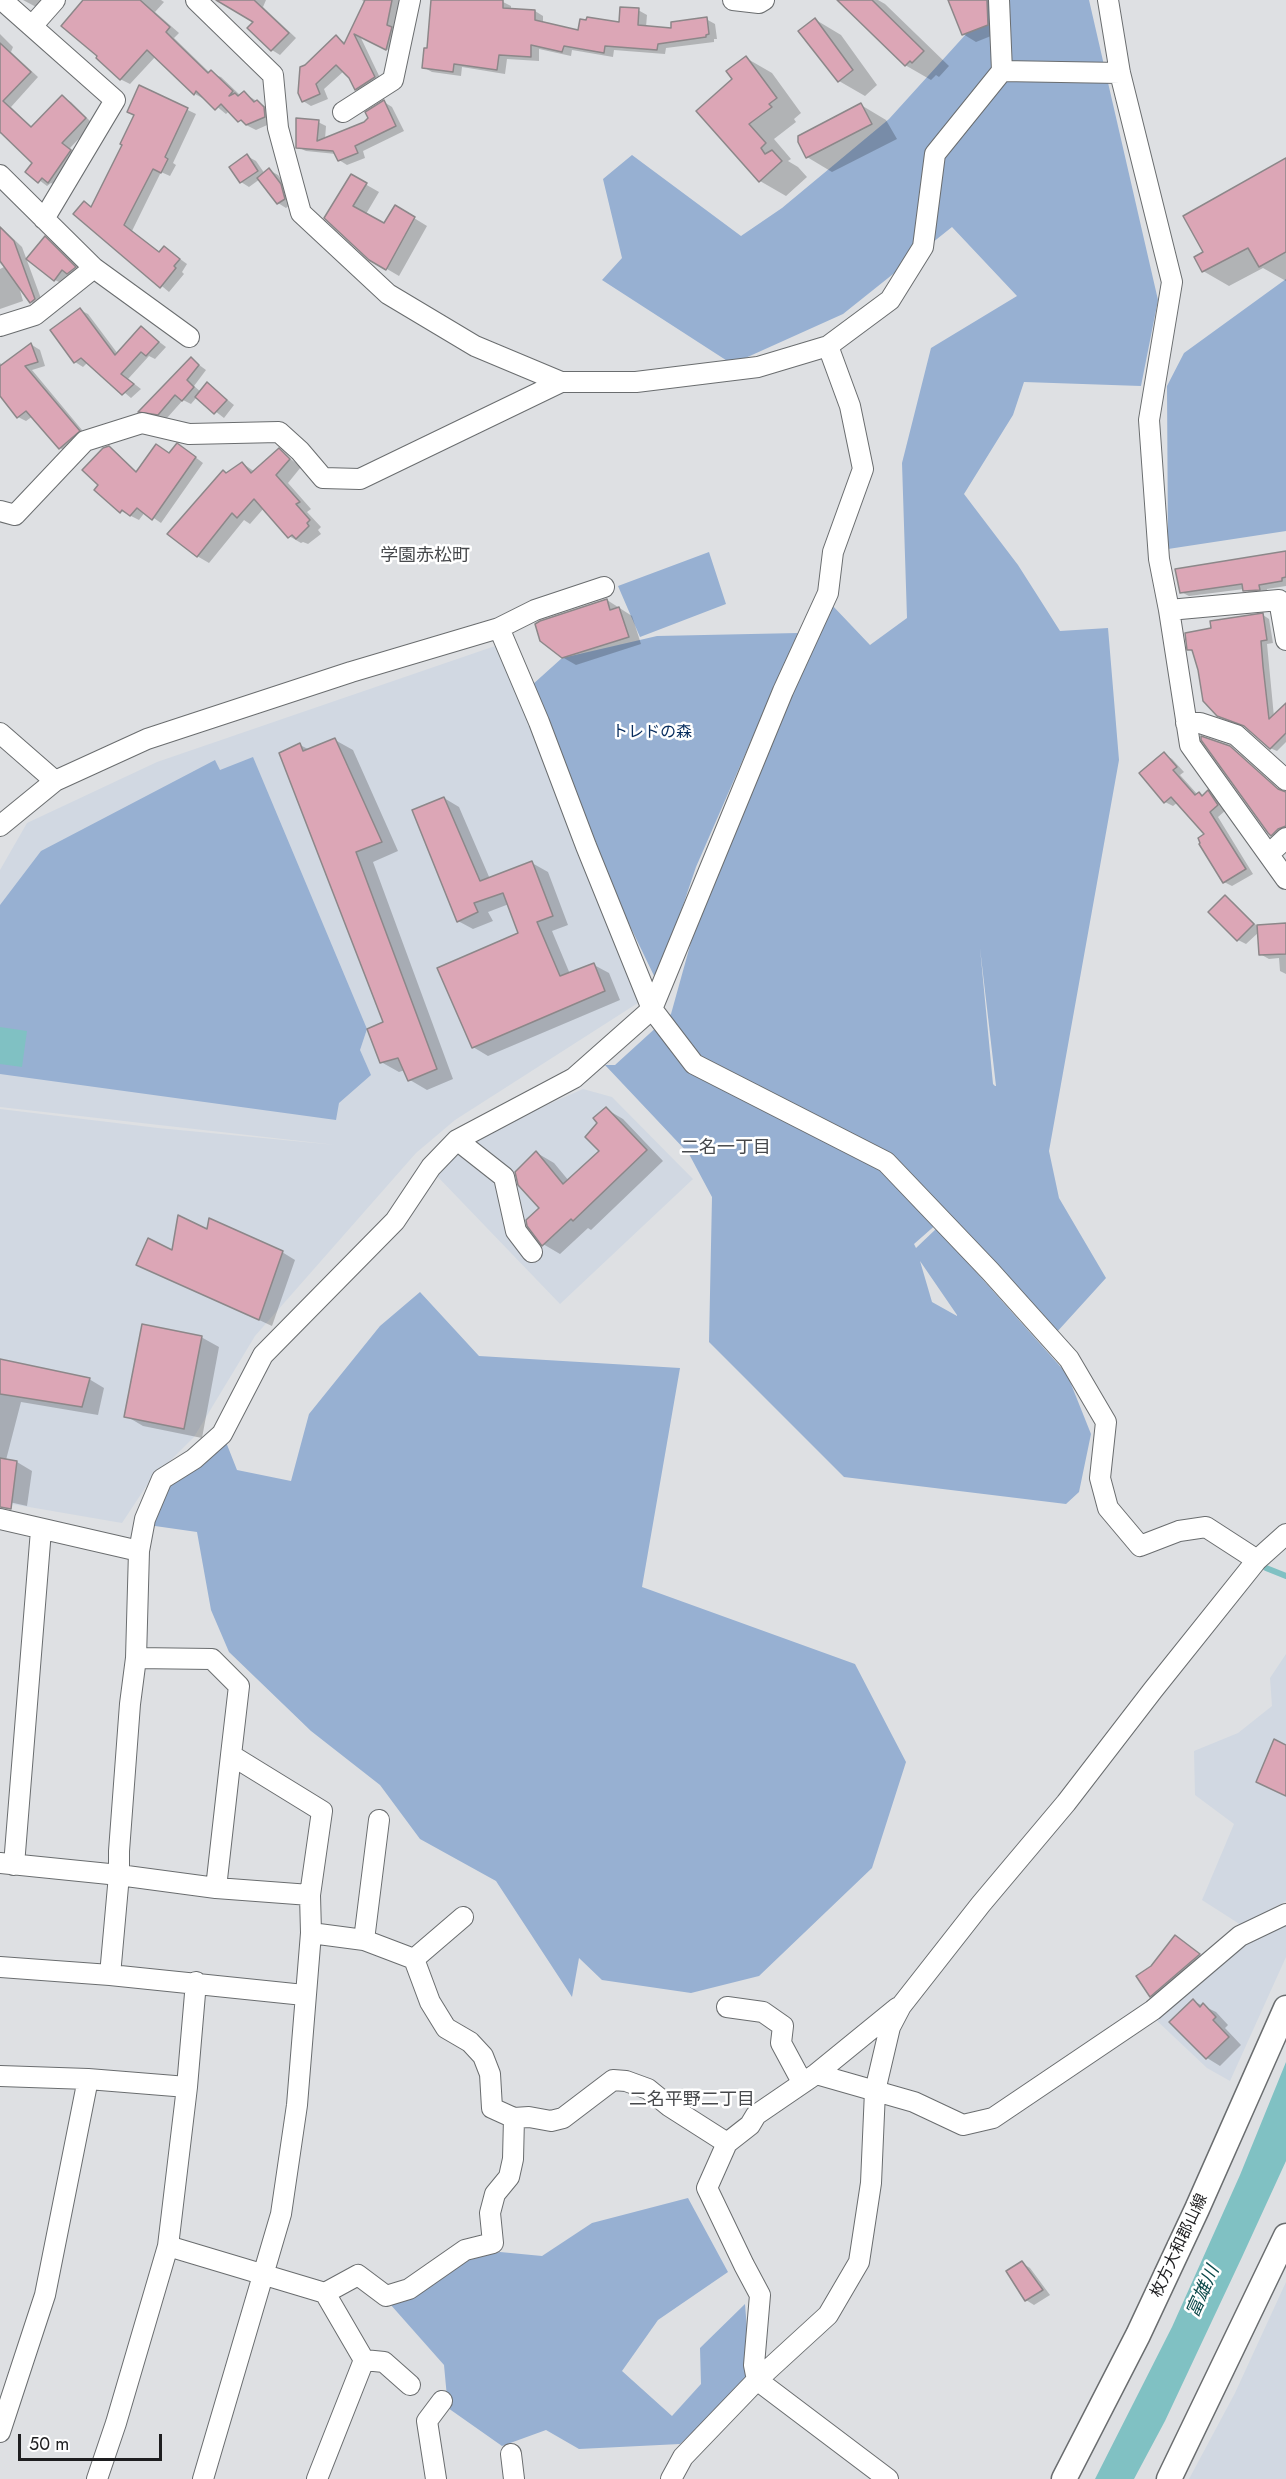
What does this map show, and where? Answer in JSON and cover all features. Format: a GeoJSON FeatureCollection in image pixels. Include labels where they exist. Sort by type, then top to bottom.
{"type":"FeatureCollection","features":[{"type":"Feature","properties":{"kind":"main road","name":"枚方大和郡山線"},"geometry":{"type":"LineString","coordinates":[[1064,2479],[1143,2325],[1286,2008]]}},
{"type":"Feature","properties":{"kind":"main road"},"geometry":{"type":"LineString","coordinates":[[1169,2479],[1286,2236]]}},
{"type":"Feature","properties":{"kind":"street"},"geometry":{"type":"LineString","coordinates":[[2,0],[115,100],[44,219]]}},
{"type":"Feature","properties":{"kind":"street"},"geometry":{"type":"LineString","coordinates":[[32,26],[55,0]]}},
{"type":"Feature","properties":{"kind":"street"},"geometry":{"type":"LineString","coordinates":[[196,0],[273,75],[278,128],[301,213],[388,294],[475,346],[561,382],[636,382],[758,367],[828,346],[890,300],[923,247],[935,154],[1002,71],[999,0]]}},
{"type":"Feature","properties":{"kind":"street"},"geometry":{"type":"LineString","coordinates":[[343,112],[393,80],[410,0]]}},
{"type":"Feature","properties":{"kind":"street"},"geometry":{"type":"LineString","coordinates":[[732,0],[759,3],[764,0]]}},
{"type":"Feature","properties":{"kind":"street"},"geometry":{"type":"LineString","coordinates":[[1108,0],[1120,73],[1172,282],[1149,420],[1159,559],[1190,745],[1286,879]]}},
{"type":"Feature","properties":{"kind":"street"},"geometry":{"type":"LineString","coordinates":[[1002,71],[1120,73]]}},
{"type":"Feature","properties":{"kind":"street"},"geometry":{"type":"LineString","coordinates":[[0,175],[94,268],[189,337]]}},
{"type":"Feature","properties":{"kind":"street"},"geometry":{"type":"LineString","coordinates":[[0,326],[36,315],[94,268]]}},
{"type":"Feature","properties":{"kind":"street"},"geometry":{"type":"LineString","coordinates":[[110,1975],[136,1658],[139,1551],[145,1519],[162,1479],[194,1459],[222,1434],[263,1355],[395,1221],[431,1167],[457,1140],[574,1078],[652,1009],[783,691],[828,593],[833,552],[863,470],[850,406],[828,346]]}},
{"type":"Feature","properties":{"kind":"street"},"geometry":{"type":"LineString","coordinates":[[0,511],[15,515],[85,441],[142,423],[189,434],[279,432],[300,451],[323,478],[360,478],[561,382]]}},
{"type":"Feature","properties":{"kind":"street"},"geometry":{"type":"LineString","coordinates":[[0,826],[56,781],[147,739],[351,672],[500,628],[535,610],[604,587]]}},
{"type":"Feature","properties":{"kind":"street"},"geometry":{"type":"LineString","coordinates":[[1169,610],[1279,600],[1286,640]]}},
{"type":"Feature","properties":{"kind":"street"},"geometry":{"type":"LineString","coordinates":[[500,628],[540,722],[586,846],[652,1009],[694,1064],[885,1162],[990,1271],[1069,1359],[1106,1422],[1100,1478],[1108,1508],[1140,1546],[1179,1531],[1206,1527],[1257,1560]]}},
{"type":"Feature","properties":{"kind":"street"},"geometry":{"type":"LineString","coordinates":[[1186,723],[1200,723],[1236,735],[1283,771]]}},
{"type":"Feature","properties":{"kind":"street"},"geometry":{"type":"LineString","coordinates":[[0,733],[56,781]]}},
{"type":"Feature","properties":{"kind":"street"},"geometry":{"type":"LineString","coordinates":[[1269,854],[1286,838]]}},
{"type":"Feature","properties":{"kind":"street"},"geometry":{"type":"LineString","coordinates":[[457,1140],[504,1177],[516,1231],[532,1252]]}},
{"type":"Feature","properties":{"kind":"street"},"geometry":{"type":"LineString","coordinates":[[0,1520],[139,1551]]}},
{"type":"Feature","properties":{"kind":"street"},"geometry":{"type":"LineString","coordinates":[[41,1530],[7,1864],[119,1875],[216,1888],[310,1895]]}},
{"type":"Feature","properties":{"kind":"street"},"geometry":{"type":"LineString","coordinates":[[671,2479],[683,2457],[757,2380],[828,2315],[860,2262],[871,2183],[875,2091],[890,2027],[901,2006],[981,1904],[1066,1803],[1257,1560],[1286,1534]]}},
{"type":"Feature","properties":{"kind":"street"},"geometry":{"type":"LineString","coordinates":[[136,1658],[212,1659],[239,1686],[216,1888]]}},
{"type":"Feature","properties":{"kind":"street"},"geometry":{"type":"LineString","coordinates":[[203,2479],[281,2214],[297,2104],[310,1934],[310,1895],[322,1810],[231,1755]]}},
{"type":"Feature","properties":{"kind":"street"},"geometry":{"type":"LineString","coordinates":[[364,1940],[379,1820]]}},
{"type":"Feature","properties":{"kind":"street"},"geometry":{"type":"LineString","coordinates":[[727,2007],[763,2012],[783,2025],[781,2043],[809,2078],[875,2091],[914,2102],[963,2125],[993,2118],[1153,2010],[1240,1936],[1286,1914]]}},
{"type":"Feature","properties":{"kind":"street"},"geometry":{"type":"LineString","coordinates":[[414,1959],[463,1917]]}},
{"type":"Feature","properties":{"kind":"street"},"geometry":{"type":"LineString","coordinates":[[310,1934],[364,1940],[414,1959],[430,2002],[446,2028],[470,2042],[483,2056],[490,2074],[492,2108],[514,2118],[529,2117],[551,2121],[564,2118],[613,2080],[626,2081],[648,2089],[669,2106],[727,2143]]}},
{"type":"Feature","properties":{"kind":"street"},"geometry":{"type":"LineString","coordinates":[[0,1967],[196,1982],[304,1995]]}},
{"type":"Feature","properties":{"kind":"street"},"geometry":{"type":"LineString","coordinates":[[97,2479],[116,2423],[168,2246],[187,2087],[196,1982]]}},
{"type":"Feature","properties":{"kind":"street"},"geometry":{"type":"LineString","coordinates":[[888,2479],[757,2380],[754,2365],[760,2295],[708,2188],[727,2143],[750,2125],[756,2115],[809,2078],[901,2006]]}},
{"type":"Feature","properties":{"kind":"street"},"geometry":{"type":"LineString","coordinates":[[0,2076],[88,2079],[187,2087]]}},
{"type":"Feature","properties":{"kind":"street"},"geometry":{"type":"LineString","coordinates":[[0,2432],[45,2295],[88,2079]]}},
{"type":"Feature","properties":{"kind":"street"},"geometry":{"type":"LineString","coordinates":[[325,2293],[358,2276],[386,2296],[409,2289],[465,2250],[493,2243],[490,2213],[495,2194],[509,2177],[513,2159],[514,2118]]}},
{"type":"Feature","properties":{"kind":"street"},"geometry":{"type":"LineString","coordinates":[[168,2246],[325,2293],[364,2360],[324,2477]]}},
{"type":"Feature","properties":{"kind":"street"},"geometry":{"type":"LineString","coordinates":[[364,2360],[384,2362],[411,2385]]}},
{"type":"Feature","properties":{"kind":"street"},"geometry":{"type":"LineString","coordinates":[[418,2479],[435,2472],[427,2421],[442,2402]]}},
{"type":"Feature","properties":{"kind":"street"},"geometry":{"type":"LineString","coordinates":[[511,2454],[514,2479]]}},
{"type":"Feature","properties":{"kind":"shaded area"},"geometry":{"type":"Polygon","coordinates":[[[498,645],[641,1001],[455,1120],[416,1153],[255,1336],[194,1437],[149,1482],[122,1523],[0,1502],[0,1109],[158,1128],[336,1145],[0,1107],[0,870],[27,823],[157,762],[498,645]]]}},
{"type":"Feature","properties":{"kind":"shaded area"},"geometry":{"type":"Polygon","coordinates":[[[583,1089],[612,1097],[693,1179],[560,1304],[436,1175],[460,1143],[583,1089]]]}},
{"type":"Feature","properties":{"kind":"shaded area"},"geometry":{"type":"Polygon","coordinates":[[[1286,1654],[1286,1901],[1241,1925],[1202,1900],[1234,1824],[1195,1795],[1194,1751],[1238,1733],[1272,1706],[1270,1678],[1286,1654]]]}},
{"type":"Feature","properties":{"kind":"shaded area"},"geometry":{"type":"Polygon","coordinates":[[[1286,1922],[1286,1957],[1230,2081],[1207,2068],[1153,2017],[1235,1949],[1286,1922]]]}},
{"type":"Feature","properties":{"kind":"shaded area"},"geometry":{"type":"Polygon","coordinates":[[[1286,2282],[1286,2479],[1189,2479],[1235,2393],[1286,2282]]]}},
{"type":"Feature","properties":{"kind":"green space"},"geometry":{"type":"Polygon","coordinates":[[[987,0],[1089,0],[1158,300],[1141,386],[1024,382],[1013,415],[964,494],[1018,565],[1060,631],[1108,628],[1119,760],[1049,1151],[1059,1198],[1106,1278],[1056,1333],[947,1215],[914,1244],[916,1248],[937,1228],[1067,1374],[1091,1434],[1079,1492],[1066,1504],[844,1477],[709,1342],[712,1197],[689,1154],[605,1065],[615,1065],[671,1014],[706,888],[738,821],[831,604],[870,645],[907,618],[902,463],[931,348],[1017,296],[952,227],[843,314],[732,364],[602,280],[622,258],[603,179],[632,155],[741,236],[782,208],[889,119],[986,12],[987,0]],[[980,948],[993,1084],[996,1086],[980,948]],[[920,1261],[932,1302],[957,1316],[957,1315],[920,1261]]]}},
{"type":"Feature","properties":{"kind":"green space"},"geometry":{"type":"Polygon","coordinates":[[[1286,279],[1286,531],[1168,549],[1167,386],[1184,353],[1286,279]]]}},
{"type":"Feature","properties":{"kind":"green space"},"geometry":{"type":"Polygon","coordinates":[[[709,552],[726,604],[640,637],[618,586],[709,552]]]}},
{"type":"Feature","properties":{"kind":"green space","name":"トレドの森"},"geometry":{"type":"Polygon","coordinates":[[[798,633],[696,867],[657,982],[617,899],[532,685],[562,658],[657,636],[798,633]]]}},
{"type":"Feature","properties":{"kind":"green space"},"geometry":{"type":"Polygon","coordinates":[[[253,757],[367,1029],[360,1050],[371,1075],[339,1103],[336,1120],[0,1074],[0,905],[41,851],[215,760],[220,770],[253,757]]]}},
{"type":"Feature","properties":{"kind":"green space"},"geometry":{"type":"Polygon","coordinates":[[[420,1292],[479,1356],[680,1368],[642,1587],[855,1664],[906,1762],[872,1868],[759,1976],[691,1993],[602,1980],[579,1958],[572,1997],[496,1881],[420,1839],[380,1785],[311,1731],[229,1652],[211,1610],[197,1532],[148,1525],[170,1487],[224,1437],[237,1470],[291,1481],[309,1414],[380,1326],[420,1292]]]}},
{"type":"Feature","properties":{"kind":"green space"},"geometry":{"type":"Polygon","coordinates":[[[688,2198],[728,2272],[658,2320],[622,2371],[672,2416],[701,2384],[700,2348],[745,2304],[751,2379],[680,2444],[579,2449],[546,2430],[502,2446],[448,2408],[444,2365],[390,2304],[464,2261],[500,2252],[542,2256],[592,2223],[688,2198]]]}},
{"type":"Feature","properties":{"kind":"water"},"geometry":{"type":"Polygon","coordinates":[[[0,1027],[27,1031],[22,1067],[0,1064],[0,1027]]]}},
{"type":"Feature","properties":{"kind":"water","name":"富雄川"},"geometry":{"type":"Polygon","coordinates":[[[1286,2062],[1286,2161],[1165,2421],[1134,2479],[1095,2479],[1172,2327],[1240,2175],[1286,2062]]]}},
{"type":"Feature","properties":{"kind":"building"},"geometry":{"type":"Polygon","coordinates":[[[83,0],[140,0],[170,27],[166,32],[177,43],[208,73],[211,70],[233,91],[229,96],[235,93],[238,96],[244,91],[254,102],[257,100],[264,107],[265,117],[246,125],[241,120],[238,122],[221,104],[215,110],[196,91],[194,95],[147,50],[120,80],[96,58],[97,56],[61,26],[83,0]]]}},
{"type":"Feature","properties":{"kind":"building"},"geometry":{"type":"Polygon","coordinates":[[[216,0],[254,0],[289,33],[271,51],[247,28],[253,22],[216,0]]]}},
{"type":"Feature","properties":{"kind":"building"},"geometry":{"type":"Polygon","coordinates":[[[365,0],[392,0],[387,25],[392,27],[386,50],[354,34],[375,77],[355,90],[349,78],[336,65],[316,84],[320,94],[302,102],[298,93],[300,67],[305,65],[336,35],[344,44],[365,0]]]}},
{"type":"Feature","properties":{"kind":"building"},"geometry":{"type":"Polygon","coordinates":[[[431,0],[503,0],[503,8],[535,10],[535,20],[578,30],[580,19],[586,20],[587,17],[619,22],[620,7],[639,8],[638,25],[671,28],[671,22],[707,17],[709,34],[706,37],[658,44],[657,50],[605,46],[604,53],[564,46],[562,52],[531,45],[531,57],[499,55],[497,70],[454,64],[453,72],[422,68],[424,48],[427,48],[431,0]]]}},
{"type":"Feature","properties":{"kind":"building"},"geometry":{"type":"Polygon","coordinates":[[[837,0],[872,0],[924,51],[912,63],[910,61],[905,66],[837,0]]]}},
{"type":"Feature","properties":{"kind":"building"},"geometry":{"type":"Polygon","coordinates":[[[948,0],[987,0],[988,25],[962,35],[948,0]]]}},
{"type":"Feature","properties":{"kind":"building"},"geometry":{"type":"Polygon","coordinates":[[[815,18],[853,70],[838,82],[798,31],[815,18]]]}},
{"type":"Feature","properties":{"kind":"building"},"geometry":{"type":"Polygon","coordinates":[[[0,43],[31,72],[3,101],[31,127],[62,95],[86,118],[62,143],[71,150],[48,183],[42,178],[38,183],[25,172],[32,163],[0,132],[0,43]]]}},
{"type":"Feature","properties":{"kind":"building"},"geometry":{"type":"Polygon","coordinates":[[[746,56],[777,98],[769,104],[772,107],[749,124],[766,143],[761,148],[765,154],[772,150],[782,161],[759,182],[696,111],[732,79],[726,71],[746,56]]]}},
{"type":"Feature","properties":{"kind":"building"},"geometry":{"type":"Polygon","coordinates":[[[139,85],[188,108],[165,157],[168,159],[161,173],[153,169],[124,225],[159,252],[164,246],[180,259],[174,266],[176,268],[160,288],[73,214],[84,201],[91,207],[122,145],[120,144],[134,115],[127,112],[139,85]]]}},
{"type":"Feature","properties":{"kind":"building"},"geometry":{"type":"Polygon","coordinates":[[[384,100],[396,126],[355,146],[358,153],[338,161],[333,151],[296,148],[296,118],[319,120],[317,141],[364,122],[368,118],[365,112],[384,100]]]}},
{"type":"Feature","properties":{"kind":"building"},"geometry":{"type":"Polygon","coordinates":[[[861,103],[872,124],[806,158],[798,142],[798,136],[861,103]]]}},
{"type":"Feature","properties":{"kind":"building"},"geometry":{"type":"Polygon","coordinates":[[[247,154],[258,171],[240,183],[229,167],[247,154]]]}},
{"type":"Feature","properties":{"kind":"building"},"geometry":{"type":"Polygon","coordinates":[[[1286,158],[1286,252],[1259,267],[1248,248],[1202,272],[1194,257],[1203,252],[1183,216],[1286,158]]]}},
{"type":"Feature","properties":{"kind":"building"},"geometry":{"type":"Polygon","coordinates":[[[269,168],[281,184],[285,199],[277,204],[257,178],[269,168]]]}},
{"type":"Feature","properties":{"kind":"building"},"geometry":{"type":"Polygon","coordinates":[[[351,174],[367,183],[353,206],[384,223],[395,205],[415,217],[386,270],[369,260],[324,218],[351,174]]]}},
{"type":"Feature","properties":{"kind":"building"},"geometry":{"type":"Polygon","coordinates":[[[0,227],[14,241],[35,299],[30,303],[0,261],[0,227]]]}},
{"type":"Feature","properties":{"kind":"building"},"geometry":{"type":"Polygon","coordinates":[[[45,236],[76,267],[67,274],[62,270],[54,281],[26,259],[45,236]]]}},
{"type":"Feature","properties":{"kind":"building"},"geometry":{"type":"Polygon","coordinates":[[[80,308],[115,355],[141,326],[159,342],[146,356],[141,352],[121,374],[134,384],[122,395],[81,358],[74,363],[50,330],[80,308]]]}},
{"type":"Feature","properties":{"kind":"building"},"geometry":{"type":"Polygon","coordinates":[[[31,343],[38,362],[25,366],[80,431],[59,449],[26,411],[17,418],[0,396],[0,366],[31,343]]]}},
{"type":"Feature","properties":{"kind":"building"},"geometry":{"type":"Polygon","coordinates":[[[191,357],[199,365],[187,380],[194,387],[182,401],[175,395],[158,415],[138,412],[191,357]]]}},
{"type":"Feature","properties":{"kind":"building"},"geometry":{"type":"Polygon","coordinates":[[[207,382],[227,400],[214,414],[195,397],[207,382]]]}},
{"type":"Feature","properties":{"kind":"building"},"geometry":{"type":"Polygon","coordinates":[[[177,443],[196,457],[152,520],[137,508],[130,516],[122,510],[120,513],[94,490],[98,485],[82,470],[103,448],[109,446],[136,472],[156,444],[169,453],[177,443]]]}},
{"type":"Feature","properties":{"kind":"building"},"geometry":{"type":"Polygon","coordinates":[[[279,448],[290,459],[276,475],[300,502],[296,504],[310,520],[307,523],[309,526],[296,539],[292,535],[288,538],[254,499],[237,518],[232,513],[197,557],[167,534],[223,470],[226,473],[242,462],[251,473],[279,448]]]}},
{"type":"Feature","properties":{"kind":"building"},"geometry":{"type":"Polygon","coordinates":[[[1286,551],[1286,577],[1282,578],[1282,581],[1259,585],[1260,590],[1243,591],[1242,584],[1180,593],[1175,569],[1286,551]]]}},
{"type":"Feature","properties":{"kind":"building"},"geometry":{"type":"Polygon","coordinates":[[[607,599],[610,610],[619,607],[629,637],[562,658],[540,641],[535,624],[607,599]]]}},
{"type":"Feature","properties":{"kind":"building"},"geometry":{"type":"Polygon","coordinates":[[[1263,613],[1267,640],[1261,641],[1269,719],[1286,703],[1286,733],[1270,749],[1244,726],[1217,716],[1203,701],[1198,670],[1192,650],[1187,650],[1185,633],[1211,628],[1210,621],[1263,613]]]}},
{"type":"Feature","properties":{"kind":"building"},"geometry":{"type":"Polygon","coordinates":[[[1201,736],[1230,746],[1278,789],[1286,792],[1286,826],[1278,829],[1271,836],[1268,833],[1201,740],[1201,736]]]}},
{"type":"Feature","properties":{"kind":"building"},"geometry":{"type":"Polygon","coordinates":[[[335,738],[382,842],[356,852],[437,1069],[408,1081],[398,1058],[380,1063],[367,1029],[383,1022],[279,753],[300,743],[303,751],[335,738]]]}},
{"type":"Feature","properties":{"kind":"building"},"geometry":{"type":"Polygon","coordinates":[[[1164,752],[1177,767],[1173,770],[1195,795],[1199,792],[1202,796],[1208,790],[1218,805],[1210,812],[1246,869],[1223,883],[1199,844],[1198,838],[1204,834],[1171,797],[1164,803],[1139,773],[1164,752]]]}},
{"type":"Feature","properties":{"kind":"building"},"geometry":{"type":"Polygon","coordinates":[[[444,797],[480,881],[532,861],[553,916],[537,922],[560,976],[594,963],[605,991],[472,1048],[437,968],[518,933],[503,893],[474,903],[478,912],[457,922],[412,810],[444,797]]]}},
{"type":"Feature","properties":{"kind":"building"},"geometry":{"type":"Polygon","coordinates":[[[1225,895],[1254,924],[1237,941],[1208,912],[1225,895]]]}},
{"type":"Feature","properties":{"kind":"building"},"geometry":{"type":"Polygon","coordinates":[[[1286,923],[1286,954],[1259,955],[1257,925],[1286,923]]]}},
{"type":"Feature","properties":{"kind":"building"},"geometry":{"type":"Polygon","coordinates":[[[606,1107],[647,1150],[573,1221],[571,1219],[542,1246],[527,1226],[526,1220],[539,1208],[518,1185],[515,1172],[536,1151],[563,1184],[599,1151],[585,1137],[597,1123],[593,1118],[606,1107]]]}},
{"type":"Feature","properties":{"kind":"building"},"geometry":{"type":"Polygon","coordinates":[[[178,1215],[207,1229],[209,1218],[283,1251],[259,1320],[136,1265],[148,1238],[172,1250],[178,1215]]]}},
{"type":"Feature","properties":{"kind":"building"},"geometry":{"type":"Polygon","coordinates":[[[142,1324],[202,1336],[184,1429],[124,1417],[142,1324]]]}},
{"type":"Feature","properties":{"kind":"building"},"geometry":{"type":"Polygon","coordinates":[[[0,1359],[90,1378],[82,1407],[0,1394],[0,1359]]]}},
{"type":"Feature","properties":{"kind":"building"},"geometry":{"type":"Polygon","coordinates":[[[0,1458],[17,1461],[11,1509],[0,1507],[0,1458]]]}},
{"type":"Feature","properties":{"kind":"building"},"geometry":{"type":"Polygon","coordinates":[[[1274,1739],[1286,1745],[1286,1796],[1256,1782],[1274,1739]]]}},
{"type":"Feature","properties":{"kind":"building"},"geometry":{"type":"Polygon","coordinates":[[[1175,1935],[1200,1954],[1150,1997],[1136,1976],[1151,1966],[1175,1935]]]}},
{"type":"Feature","properties":{"kind":"building"},"geometry":{"type":"Polygon","coordinates":[[[1193,1999],[1200,2007],[1203,2003],[1216,2017],[1213,2020],[1229,2037],[1206,2059],[1169,2022],[1193,1999]]]}},
{"type":"Feature","properties":{"kind":"building"},"geometry":{"type":"Polygon","coordinates":[[[1022,2261],[1043,2290],[1025,2301],[1006,2271],[1022,2261]]]}},
{"type":"Feature","properties":{"kind":"waterway"},"geometry":{"type":"LineString","coordinates":[[1266,1568],[1286,1576]]}},
{"type":"Feature","properties":{"kind":"district","name":"学園赤松町"},"geometry":{"type":"Point","coordinates":[425,557]}},
{"type":"Feature","properties":{"kind":"district","name":"二名一丁目"},"geometry":{"type":"Point","coordinates":[726,1149]}},
{"type":"Feature","properties":{"kind":"district","name":"二名平野二丁目"},"geometry":{"type":"Point","coordinates":[692,2101]}}]}
